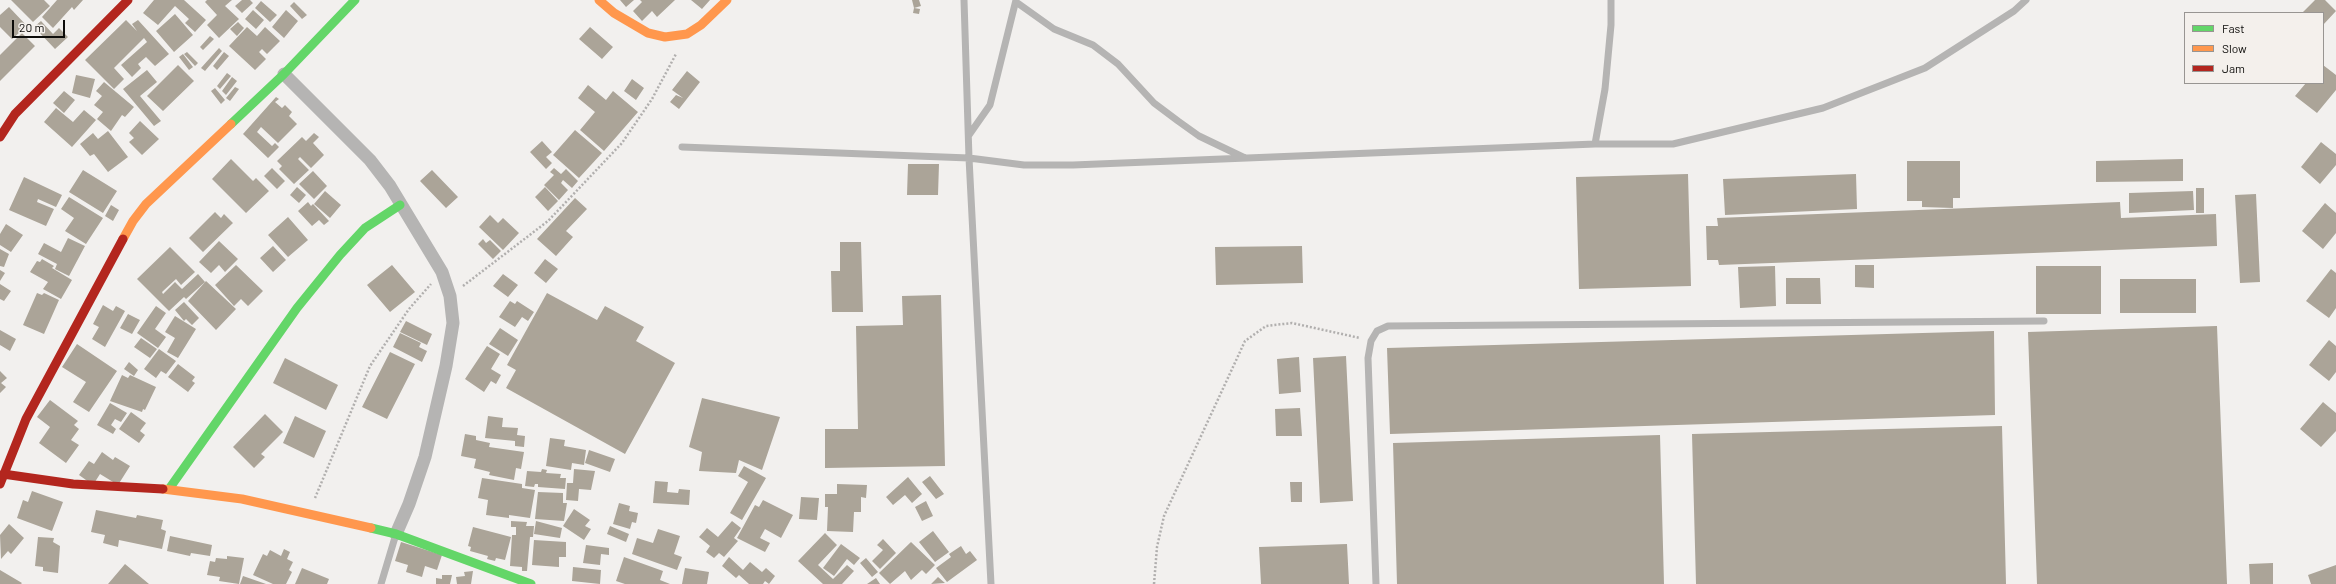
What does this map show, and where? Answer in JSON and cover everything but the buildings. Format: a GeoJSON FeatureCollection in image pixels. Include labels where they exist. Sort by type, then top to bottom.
{"type":"FeatureCollection","features":[{"type":"Feature","properties":{"kind":"street"},"geometry":{"type":"LineString","coordinates":[[0,137],[15,114],[128,0]]}},
{"type":"Feature","properties":{"kind":"street"},"geometry":{"type":"LineString","coordinates":[[0,484],[26,419],[133,221],[146,204],[284,74],[355,0]]}},
{"type":"Feature","properties":{"kind":"street"},"geometry":{"type":"LineString","coordinates":[[599,0],[614,13],[648,33],[666,37],[687,34],[701,25],[727,0]]}},
{"type":"Feature","properties":{"kind":"street"},"geometry":{"type":"LineString","coordinates":[[284,74],[370,160],[390,186],[442,272],[450,296],[453,322],[446,366],[426,457],[409,504],[396,534]]}},
{"type":"Feature","properties":{"kind":"street"},"geometry":{"type":"LineString","coordinates":[[169,489],[297,308],[340,255],[365,228],[400,204]]}},
{"type":"Feature","properties":{"kind":"street"},"geometry":{"type":"LineString","coordinates":[[3,474],[73,484],[169,489],[242,499],[396,534],[532,584]]}},
{"type":"Feature","properties":{"kind":"lane"},"geometry":{"type":"LineString","coordinates":[[964,0],[969,158],[991,584]]}},
{"type":"Feature","properties":{"kind":"lane"},"geometry":{"type":"LineString","coordinates":[[1595,144],[1605,89],[1611,25],[1611,0]]}},
{"type":"Feature","properties":{"kind":"lane"},"geometry":{"type":"LineString","coordinates":[[682,147],[969,158],[1024,165],[1073,166],[1595,144],[1673,144],[1823,108],[1925,68],[2014,11],[2026,0]]}},
{"type":"Feature","properties":{"kind":"lane"},"geometry":{"type":"LineString","coordinates":[[969,135],[990,105],[1016,1],[1054,28],[1093,45],[1118,64],[1154,102],[1178,122],[1199,136],[1246,159]]}},
{"type":"Feature","properties":{"kind":"lane"},"geometry":{"type":"LineString","coordinates":[[1376,584],[1368,358],[1371,341],[1378,331],[1388,326],[2044,321]]}},
{"type":"Feature","properties":{"kind":"lane"},"geometry":{"type":"LineString","coordinates":[[381,584],[396,534]]}},
{"type":"Feature","properties":{"kind":"path"},"geometry":{"type":"LineString","coordinates":[[450,296],[548,220],[622,143],[652,99],[687,34]]}},
{"type":"Feature","properties":{"kind":"path"},"geometry":{"type":"LineString","coordinates":[[309,513],[370,366],[409,308],[442,272]]}},
{"type":"Feature","properties":{"kind":"path"},"geometry":{"type":"LineString","coordinates":[[1154,584],[1157,547],[1164,516],[1245,341],[1266,326],[1292,323],[1371,341]]}},
{"type":"Feature","properties":{"kind":"traffic: fast"},"geometry":{"type":"LineString","coordinates":[[231,124],[284,74],[355,0]]}},
{"type":"Feature","properties":{"kind":"traffic: fast"},"geometry":{"type":"LineString","coordinates":[[169,489],[297,308],[340,255],[365,228],[400,205]]}},
{"type":"Feature","properties":{"kind":"traffic: fast"},"geometry":{"type":"LineString","coordinates":[[371,528],[396,534],[531,584]]}},
{"type":"Feature","properties":{"kind":"traffic: slow"},"geometry":{"type":"LineString","coordinates":[[599,0],[614,13],[648,33],[665,37],[687,34],[701,25],[727,0]]}},
{"type":"Feature","properties":{"kind":"traffic: slow"},"geometry":{"type":"LineString","coordinates":[[123,239],[133,221],[146,204],[231,124]]}},
{"type":"Feature","properties":{"kind":"traffic: slow"},"geometry":{"type":"LineString","coordinates":[[163,489],[242,499],[371,528]]}},
{"type":"Feature","properties":{"kind":"traffic: jam"},"geometry":{"type":"LineString","coordinates":[[0,137],[15,114],[128,0]]}},
{"type":"Feature","properties":{"kind":"traffic: jam"},"geometry":{"type":"LineString","coordinates":[[0,484],[26,419],[123,239]]}},
{"type":"Feature","properties":{"kind":"traffic: jam"},"geometry":{"type":"LineString","coordinates":[[3,474],[73,484],[163,489]]}}]}
